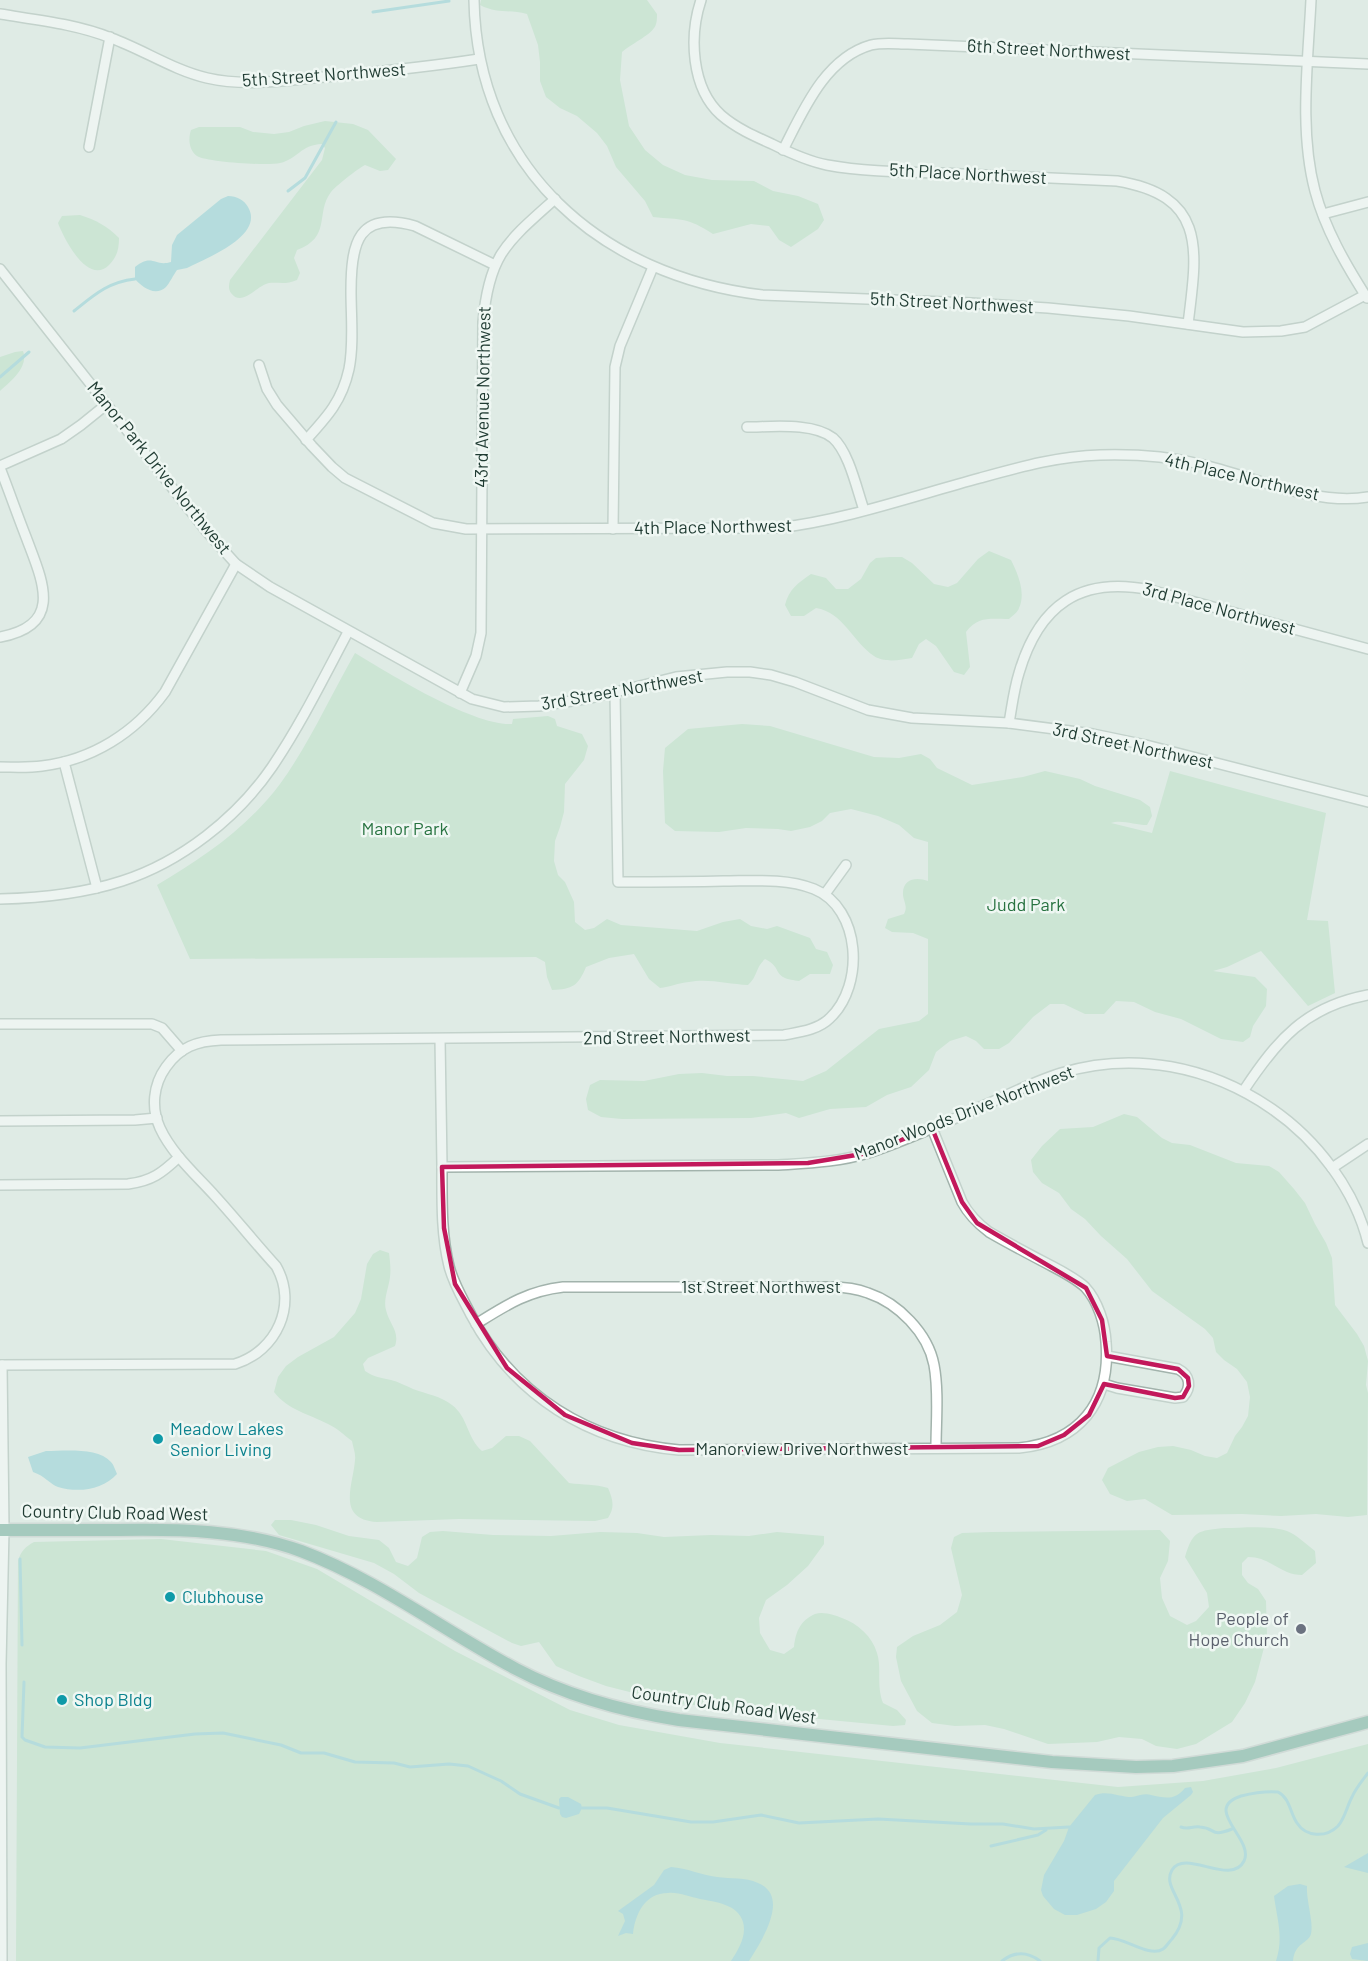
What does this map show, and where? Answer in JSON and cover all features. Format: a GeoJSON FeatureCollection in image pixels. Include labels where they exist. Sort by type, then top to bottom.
{"type":"FeatureCollection","features":[{"type":"Feature","properties":{"kind":"main road","name":"Country Club Road West"},"geometry":{"type":"LineString","coordinates":[[2,1530],[199,1531],[247,1538],[299,1550],[332,1563],[516,1669],[571,1694],[615,1708],[679,1720],[1052,1762],[1136,1767],[1173,1766],[1243,1756],[1368,1722]]}},
{"type":"Feature","properties":{"kind":"street"},"geometry":{"type":"LineString","coordinates":[[474,0],[474,25],[479,59],[496,112],[514,148],[555,200]]}},
{"type":"Feature","properties":{"kind":"street","name":"5th Place Northwest"},"geometry":{"type":"LineString","coordinates":[[701,0],[697,12],[695,60],[700,80],[710,102],[720,114],[754,136],[806,160],[880,170],[1136,184],[1170,200],[1188,223],[1192,240],[1194,274],[1188,324]]}},
{"type":"Feature","properties":{"kind":"street"},"geometry":{"type":"LineString","coordinates":[[1311,0],[1308,149],[1315,192],[1331,234],[1366,298]]}},
{"type":"Feature","properties":{"kind":"street","name":"5th Street Northwest"},"geometry":{"type":"LineString","coordinates":[[0,14],[81,28],[110,37],[175,68],[208,78],[237,82],[276,81],[428,67],[479,59]]}},
{"type":"Feature","properties":{"kind":"street"},"geometry":{"type":"LineString","coordinates":[[89,147],[110,37]]}},
{"type":"Feature","properties":{"kind":"street","name":"6th Street Northwest"},"geometry":{"type":"LineString","coordinates":[[783,150],[806,106],[825,78],[846,58],[873,44],[1368,64]]}},
{"type":"Feature","properties":{"kind":"street","name":"5th Street Northwest"},"geometry":{"type":"LineString","coordinates":[[555,200],[583,226],[606,243],[653,267],[714,287],[762,295],[1048,308],[1129,315],[1243,332],[1281,331],[1305,327],[1366,298]]}},
{"type":"Feature","properties":{"kind":"street","name":"43rd Avenue Northwest"},"geometry":{"type":"LineString","coordinates":[[460,693],[479,645],[483,322],[486,290],[495,265],[514,236],[555,200]]}},
{"type":"Feature","properties":{"kind":"street"},"geometry":{"type":"LineString","coordinates":[[1323,214],[1368,202]]}},
{"type":"Feature","properties":{"kind":"street"},"geometry":{"type":"LineString","coordinates":[[306,440],[330,413],[340,399],[345,386],[351,353],[351,264],[357,242],[363,232],[380,223],[402,223],[415,226],[495,265]]}},
{"type":"Feature","properties":{"kind":"street"},"geometry":{"type":"LineString","coordinates":[[613,529],[615,367],[620,346],[653,267]]}},
{"type":"Feature","properties":{"kind":"street","name":"Manor Park Drive Northwest"},"geometry":{"type":"LineString","coordinates":[[0,269],[207,532],[236,564],[270,587],[348,632]]}},
{"type":"Feature","properties":{"kind":"street","name":"4th Place Northwest"},"geometry":{"type":"LineString","coordinates":[[258,365],[272,397],[306,440],[332,467],[345,478],[419,517],[449,527],[481,530],[777,528],[864,510],[1047,460],[1099,455],[1175,459],[1311,495],[1368,497]]}},
{"type":"Feature","properties":{"kind":"street"},"geometry":{"type":"LineString","coordinates":[[0,637],[25,630],[33,624],[39,615],[45,596],[41,576],[0,467],[69,434],[107,404]]}},
{"type":"Feature","properties":{"kind":"street"},"geometry":{"type":"LineString","coordinates":[[747,427],[807,428],[833,438],[845,456],[864,510]]}},
{"type":"Feature","properties":{"kind":"street"},"geometry":{"type":"LineString","coordinates":[[0,767],[40,766],[64,762],[87,755],[129,730],[151,711],[165,693],[236,564]]}},
{"type":"Feature","properties":{"kind":"street","name":"3rd Place Northwest"},"geometry":{"type":"LineString","coordinates":[[1009,723],[1018,675],[1031,641],[1063,602],[1080,592],[1097,587],[1130,586],[1150,590],[1368,649]]}},
{"type":"Feature","properties":{"kind":"street"},"geometry":{"type":"LineString","coordinates":[[0,898],[51,897],[123,881],[182,852],[208,834],[252,792],[282,752],[348,632]]}},
{"type":"Feature","properties":{"kind":"street","name":"3rd Street Northwest"},"geometry":{"type":"LineString","coordinates":[[348,632],[460,693],[490,704],[518,707],[559,703],[615,693],[676,677],[750,672],[795,682],[868,710],[889,715],[1009,723],[1093,734],[1146,745],[1368,802]]}},
{"type":"Feature","properties":{"kind":"street"},"geometry":{"type":"LineString","coordinates":[[615,693],[618,882],[777,882],[806,886],[825,894],[846,865]]}},
{"type":"Feature","properties":{"kind":"street"},"geometry":{"type":"LineString","coordinates":[[64,762],[97,888]]}},
{"type":"Feature","properties":{"kind":"street","name":"2nd Street Northwest"},"geometry":{"type":"LineString","coordinates":[[182,1051],[198,1042],[208,1040],[794,1034],[819,1027],[830,1018],[840,1007],[850,981],[853,964],[847,924],[839,908],[825,894]]}},
{"type":"Feature","properties":{"kind":"street"},"geometry":{"type":"LineString","coordinates":[[1244,1090],[1262,1063],[1284,1037],[1331,1005],[1368,995]]}},
{"type":"Feature","properties":{"kind":"street"},"geometry":{"type":"LineString","coordinates":[[0,1024],[152,1024],[162,1028],[182,1051],[168,1064],[157,1082],[154,1101],[163,1134],[179,1156],[276,1266],[282,1276],[285,1298],[282,1322],[270,1341],[254,1356],[244,1361],[222,1365],[1,1365],[2,1961]]}},
{"type":"Feature","properties":{"kind":"street","name":"Manorview Drive Northwest"},"geometry":{"type":"LineString","coordinates":[[440,1039],[445,1247],[455,1284],[493,1351],[522,1384],[565,1415],[586,1426],[632,1443],[679,1450],[1018,1448],[1038,1446],[1054,1440],[1075,1428],[1089,1415],[1104,1384],[1107,1356],[1106,1335],[1096,1303],[1086,1288],[1072,1277],[1001,1239],[977,1223],[962,1202],[932,1128]]}},
{"type":"Feature","properties":{"kind":"street","name":"Manor Woods Drive Northwest"},"geometry":{"type":"LineString","coordinates":[[442,1167],[778,1165],[827,1162],[868,1153],[932,1128],[1040,1080],[1080,1067],[1101,1063],[1128,1062],[1179,1067],[1217,1078],[1244,1090],[1282,1116],[1314,1146],[1332,1168],[1357,1210],[1368,1243]]}},
{"type":"Feature","properties":{"kind":"street"},"geometry":{"type":"LineString","coordinates":[[0,1121],[157,1118]]}},
{"type":"Feature","properties":{"kind":"street"},"geometry":{"type":"LineString","coordinates":[[1332,1168],[1368,1144]]}},
{"type":"Feature","properties":{"kind":"street"},"geometry":{"type":"LineString","coordinates":[[0,1185],[142,1182],[156,1176],[179,1156]]}},
{"type":"Feature","properties":{"kind":"street","name":"1st Street Northwest"},"geometry":{"type":"LineString","coordinates":[[476,1324],[532,1293],[563,1287],[831,1287],[851,1288],[866,1292],[879,1297],[902,1314],[920,1333],[929,1347],[936,1374],[936,1448]]}},
{"type":"Feature","properties":{"kind":"street"},"geometry":{"type":"LineString","coordinates":[[1104,1384],[1175,1398],[1183,1397],[1189,1386],[1185,1372],[1178,1369],[1107,1356]]}},
{"type":"Feature","properties":{"kind":"highlighted area"},"geometry":{"type":"Polygon","coordinates":[[[932,1128],[962,1202],[977,1223],[1086,1288],[1102,1320],[1107,1356],[1178,1369],[1188,1378],[1189,1386],[1183,1397],[1175,1398],[1104,1384],[1089,1415],[1064,1435],[1038,1446],[679,1450],[632,1443],[565,1415],[507,1368],[455,1284],[444,1228],[442,1167],[808,1163],[868,1153],[932,1128]]]}},
{"type":"Feature","properties":{"kind":"green space"},"geometry":{"type":"Polygon","coordinates":[[[481,0],[647,0],[657,14],[656,25],[652,31],[622,52],[620,80],[629,126],[645,150],[663,165],[685,175],[712,180],[754,181],[773,191],[798,196],[818,204],[824,220],[818,229],[791,247],[779,240],[769,226],[751,224],[713,234],[690,222],[653,217],[645,201],[616,167],[607,146],[597,133],[577,116],[560,108],[546,97],[540,81],[538,45],[527,14],[486,8],[480,5],[481,0]]]}},
{"type":"Feature","properties":{"kind":"green space"},"geometry":{"type":"Polygon","coordinates":[[[325,121],[353,124],[368,130],[396,159],[388,170],[380,171],[365,165],[331,192],[326,200],[319,231],[315,238],[308,245],[297,250],[294,258],[300,273],[297,280],[286,283],[269,283],[245,297],[235,297],[229,290],[230,280],[322,160],[325,148],[322,144],[315,145],[304,149],[286,161],[273,164],[212,160],[197,156],[192,151],[189,141],[191,130],[199,127],[240,127],[253,132],[274,134],[325,121]]]}},
{"type":"Feature","properties":{"kind":"green space"},"geometry":{"type":"Polygon","coordinates":[[[80,215],[101,224],[119,238],[114,259],[101,270],[93,270],[78,258],[58,223],[62,216],[80,215]]]}},
{"type":"Feature","properties":{"kind":"green space"},"geometry":{"type":"Polygon","coordinates":[[[23,351],[21,368],[0,391],[0,357],[23,351]]]}},
{"type":"Feature","properties":{"kind":"green space"},"geometry":{"type":"Polygon","coordinates":[[[989,551],[1011,560],[1020,584],[1021,602],[1017,611],[1009,619],[980,621],[966,632],[970,667],[964,675],[954,672],[936,646],[926,639],[919,644],[912,658],[883,660],[867,650],[834,615],[816,608],[804,616],[791,616],[785,605],[792,591],[811,574],[826,578],[836,589],[848,589],[861,579],[870,563],[876,558],[902,557],[912,563],[934,584],[948,587],[957,583],[978,559],[989,551]]]}},
{"type":"Feature","properties":{"kind":"green space","name":"Manor Park"},"geometry":{"type":"Polygon","coordinates":[[[355,653],[432,697],[476,717],[512,724],[513,719],[548,716],[555,719],[557,726],[582,734],[588,746],[584,760],[565,784],[564,812],[555,841],[554,861],[558,875],[565,882],[574,902],[575,922],[585,930],[594,928],[607,919],[621,925],[697,931],[740,919],[751,926],[767,929],[777,926],[810,938],[816,949],[827,952],[833,965],[830,974],[810,974],[799,981],[789,979],[781,975],[773,964],[765,959],[748,985],[703,981],[660,988],[649,979],[634,954],[609,958],[586,967],[574,985],[565,989],[552,990],[545,962],[536,957],[190,959],[157,885],[223,841],[267,800],[300,753],[355,653]]]}},
{"type":"Feature","properties":{"kind":"green space","name":"Judd Park"},"geometry":{"type":"Polygon","coordinates":[[[742,724],[770,726],[874,757],[899,758],[921,754],[930,759],[937,768],[972,785],[1045,771],[1080,779],[1140,800],[1150,807],[1152,816],[1147,825],[1111,823],[1152,833],[1170,771],[1326,813],[1307,920],[1328,921],[1335,993],[1308,1006],[1261,951],[1213,971],[1255,977],[1267,989],[1266,1006],[1253,1026],[1250,1037],[1243,1042],[1221,1039],[1181,1019],[1155,1012],[1134,1002],[1116,1001],[1104,1014],[1085,1014],[1064,1004],[1050,1004],[1033,1017],[1009,1043],[999,1049],[984,1049],[976,1041],[966,1036],[950,1041],[936,1052],[929,1070],[911,1087],[887,1095],[866,1107],[830,1109],[799,1118],[786,1113],[751,1118],[622,1119],[601,1117],[588,1110],[586,1099],[590,1085],[600,1080],[644,1081],[679,1074],[702,1073],[803,1081],[826,1071],[879,1029],[919,1021],[928,1014],[928,939],[913,933],[892,932],[885,928],[888,919],[904,914],[906,907],[903,889],[905,885],[915,879],[928,881],[928,842],[914,838],[899,825],[878,816],[851,809],[830,813],[822,821],[810,827],[791,831],[746,828],[719,832],[675,831],[665,823],[663,771],[665,748],[688,729],[742,724]]]}},
{"type":"Feature","properties":{"kind":"green space"},"geometry":{"type":"Polygon","coordinates":[[[1124,1114],[1137,1117],[1162,1138],[1172,1143],[1190,1145],[1236,1163],[1269,1166],[1279,1172],[1305,1203],[1332,1258],[1335,1305],[1357,1334],[1364,1346],[1368,1361],[1366,1385],[1368,1393],[1367,1515],[1348,1517],[1316,1514],[1172,1515],[1145,1499],[1127,1501],[1110,1494],[1102,1480],[1108,1468],[1139,1452],[1173,1446],[1217,1458],[1227,1453],[1248,1416],[1250,1397],[1247,1382],[1237,1369],[1216,1352],[1213,1338],[1205,1329],[1152,1291],[1127,1259],[1085,1219],[1071,1209],[1059,1193],[1042,1183],[1033,1172],[1031,1160],[1060,1129],[1093,1127],[1124,1114]]]}},
{"type":"Feature","properties":{"kind":"green space"},"geometry":{"type":"Polygon","coordinates":[[[380,1250],[389,1253],[390,1274],[385,1306],[396,1341],[395,1346],[368,1358],[363,1364],[365,1371],[448,1402],[461,1415],[473,1440],[482,1451],[492,1448],[506,1436],[519,1436],[530,1441],[569,1483],[608,1488],[612,1510],[608,1518],[595,1521],[459,1519],[377,1522],[364,1520],[356,1515],[351,1508],[350,1500],[355,1458],[352,1441],[331,1426],[292,1407],[274,1392],[278,1377],[286,1366],[334,1337],[355,1313],[361,1299],[367,1264],[373,1254],[380,1250]]]}},
{"type":"Feature","properties":{"kind":"green space"},"geometry":{"type":"Polygon","coordinates":[[[275,1520],[291,1520],[316,1525],[349,1536],[379,1540],[389,1548],[396,1562],[408,1566],[417,1558],[422,1537],[430,1532],[443,1531],[551,1536],[600,1532],[637,1533],[664,1537],[749,1536],[777,1532],[824,1536],[824,1544],[808,1566],[766,1600],[759,1618],[760,1633],[770,1650],[784,1654],[794,1647],[802,1623],[815,1614],[832,1615],[854,1624],[864,1631],[875,1647],[883,1703],[897,1710],[906,1720],[905,1725],[893,1726],[788,1716],[749,1706],[677,1704],[606,1686],[556,1666],[539,1642],[521,1646],[512,1643],[419,1593],[394,1574],[374,1563],[279,1535],[271,1525],[275,1520]]]}},
{"type":"Feature","properties":{"kind":"green space"},"geometry":{"type":"Polygon","coordinates":[[[1264,1527],[1287,1531],[1315,1551],[1316,1563],[1302,1575],[1289,1573],[1254,1557],[1248,1557],[1242,1563],[1242,1575],[1248,1583],[1258,1589],[1266,1601],[1267,1636],[1255,1682],[1245,1703],[1232,1722],[1196,1744],[1177,1749],[1156,1746],[1142,1739],[1119,1737],[1097,1742],[1048,1744],[985,1725],[955,1726],[932,1723],[917,1711],[901,1681],[896,1657],[897,1647],[913,1636],[940,1625],[957,1612],[962,1595],[951,1548],[954,1537],[962,1533],[1160,1530],[1170,1541],[1168,1561],[1160,1578],[1162,1598],[1170,1616],[1187,1625],[1196,1621],[1209,1607],[1207,1593],[1185,1557],[1188,1548],[1194,1537],[1202,1531],[1264,1527]]]}},
{"type":"Feature","properties":{"kind":"green space"},"geometry":{"type":"Polygon","coordinates":[[[161,1539],[266,1551],[317,1569],[455,1651],[570,1710],[619,1725],[720,1743],[1118,1787],[1203,1781],[1276,1768],[1368,1744],[1368,1961],[16,1961],[19,1558],[24,1550],[34,1542],[161,1539]]]}},
{"type":"Feature","properties":{"kind":"water"},"geometry":{"type":"Polygon","coordinates":[[[228,196],[244,202],[251,218],[248,227],[231,245],[187,268],[177,270],[162,290],[149,290],[135,279],[135,267],[141,263],[146,261],[171,262],[172,245],[177,235],[221,199],[228,196]]]}},
{"type":"Feature","properties":{"kind":"water"},"geometry":{"type":"Polygon","coordinates":[[[46,1451],[80,1451],[98,1454],[111,1462],[117,1474],[105,1484],[90,1489],[74,1490],[58,1487],[33,1472],[28,1457],[46,1451]]]}},
{"type":"Feature","properties":{"kind":"water"},"geometry":{"type":"Polygon","coordinates":[[[1191,1787],[1193,1792],[1191,1795],[1163,1818],[1114,1881],[1114,1891],[1106,1902],[1096,1909],[1077,1915],[1065,1915],[1054,1909],[1043,1896],[1041,1890],[1044,1875],[1064,1841],[1069,1827],[1095,1795],[1109,1793],[1132,1797],[1146,1794],[1169,1798],[1191,1787]]]}},
{"type":"Feature","properties":{"kind":"water"},"geometry":{"type":"Polygon","coordinates":[[[568,1797],[581,1804],[579,1814],[562,1817],[559,1799],[568,1797]]]}},
{"type":"Feature","properties":{"kind":"water"},"geometry":{"type":"Polygon","coordinates":[[[1368,1853],[1368,1873],[1344,1867],[1368,1853]]]}},
{"type":"Feature","properties":{"kind":"water"},"geometry":{"type":"Polygon","coordinates":[[[671,1867],[711,1876],[748,1880],[768,1889],[773,1908],[770,1920],[749,1961],[731,1961],[744,1932],[743,1922],[736,1911],[719,1903],[680,1894],[660,1894],[647,1901],[636,1919],[633,1934],[626,1933],[618,1936],[625,1921],[623,1914],[618,1911],[654,1885],[664,1870],[671,1867]]]}},
{"type":"Feature","properties":{"kind":"water"},"geometry":{"type":"Polygon","coordinates":[[[1300,1884],[1307,1886],[1312,1924],[1311,1934],[1296,1950],[1293,1961],[1276,1961],[1280,1936],[1274,1896],[1288,1886],[1300,1884]]]}},
{"type":"Feature","properties":{"kind":"water"},"geometry":{"type":"Polygon","coordinates":[[[1368,1943],[1368,1961],[1352,1959],[1350,1954],[1352,1947],[1368,1943]]]}},
{"type":"Feature","properties":{"kind":"waterway"},"geometry":{"type":"LineString","coordinates":[[373,12],[449,1]]}},
{"type":"Feature","properties":{"kind":"waterway"},"geometry":{"type":"LineString","coordinates":[[288,191],[305,178],[336,122]]}},
{"type":"Feature","properties":{"kind":"waterway"},"geometry":{"type":"LineString","coordinates":[[74,311],[109,286],[135,279]]}},
{"type":"Feature","properties":{"kind":"waterway"},"geometry":{"type":"LineString","coordinates":[[0,377],[29,352]]}},
{"type":"Feature","properties":{"kind":"waterway"},"geometry":{"type":"LineString","coordinates":[[20,1559],[22,1645]]}},
{"type":"Feature","properties":{"kind":"waterway"},"geometry":{"type":"LineString","coordinates":[[24,1682],[22,1737],[45,1747],[80,1748],[195,1734],[223,1733],[281,1745],[301,1753],[324,1753],[355,1762],[394,1763],[410,1767],[449,1764],[468,1766],[501,1781],[520,1794],[559,1808]]}},
{"type":"Feature","properties":{"kind":"waterway"},"geometry":{"type":"LineString","coordinates":[[1098,1961],[1099,1948],[1110,1938],[1151,1951],[1163,1949],[1172,1939],[1182,1917],[1170,1878],[1172,1870],[1178,1864],[1197,1864],[1229,1870],[1238,1868],[1244,1861],[1243,1843],[1227,1816],[1226,1809],[1230,1802],[1250,1794],[1278,1792],[1285,1798],[1301,1828],[1316,1834],[1328,1833],[1338,1826],[1359,1785],[1368,1773]]}},
{"type":"Feature","properties":{"kind":"waterway"},"geometry":{"type":"LineString","coordinates":[[582,1808],[607,1808],[691,1822],[713,1822],[761,1815],[799,1823],[878,1819],[1003,1824],[1034,1829],[1069,1827]]}},
{"type":"Feature","properties":{"kind":"waterway"},"geometry":{"type":"LineString","coordinates":[[1181,1827],[1205,1828],[1216,1833],[1232,1829]]}},
{"type":"Feature","properties":{"kind":"waterway"},"geometry":{"type":"LineString","coordinates":[[991,1846],[1038,1835],[1046,1830]]}},
{"type":"Feature","properties":{"kind":"waterway"},"geometry":{"type":"LineString","coordinates":[[1002,1961],[1016,1954],[1030,1955],[1040,1961]]}},
{"type":"Feature","properties":{"kind":"place","name":"Meadow Lakes Senior Living"},"geometry":{"type":"Point","coordinates":[158,1439]}},
{"type":"Feature","properties":{"kind":"place","name":"Clubhouse"},"geometry":{"type":"Point","coordinates":[170,1597]}},
{"type":"Feature","properties":{"kind":"place","name":"People of Hope Church"},"geometry":{"type":"Point","coordinates":[1301,1629]}},
{"type":"Feature","properties":{"kind":"place","name":"Shop Bldg"},"geometry":{"type":"Point","coordinates":[62,1700]}}]}
